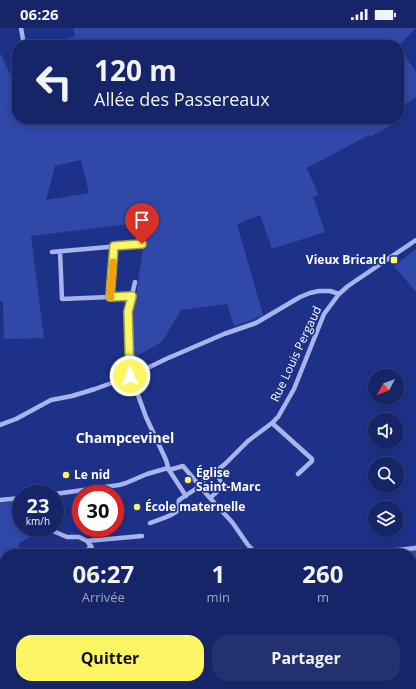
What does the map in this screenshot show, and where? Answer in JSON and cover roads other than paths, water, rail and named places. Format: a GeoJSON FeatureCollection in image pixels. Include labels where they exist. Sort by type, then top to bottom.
{"type":"FeatureCollection","features":[{"type":"Feature","properties":{"kind":"street"},"geometry":{"type":"LineString","coordinates":[[21,28],[23,40]]}},
{"type":"Feature","properties":{"kind":"street","name":"Rue Louis Pergaud"},"geometry":{"type":"LineString","coordinates":[[186,496],[200,486],[248,441],[278,417],[294,389],[321,322],[328,308],[339,294],[416,240]]}},
{"type":"Feature","properties":{"kind":"street"},"geometry":{"type":"LineString","coordinates":[[52,252],[142,244]]}},
{"type":"Feature","properties":{"kind":"street"},"geometry":{"type":"LineString","coordinates":[[110,297],[114,246]]}},
{"type":"Feature","properties":{"kind":"street"},"geometry":{"type":"LineString","coordinates":[[60,251],[62,299],[132,296]]}},
{"type":"Feature","properties":{"kind":"street"},"geometry":{"type":"LineString","coordinates":[[135,282],[128,312],[130,376],[169,469],[186,496],[179,500],[179,506],[174,514],[150,523]]}},
{"type":"Feature","properties":{"kind":"street"},"geometry":{"type":"LineString","coordinates":[[0,425],[16,420],[51,400],[90,391],[130,376],[224,334],[256,323],[300,297],[320,291],[330,291],[339,294]]}},
{"type":"Feature","properties":{"kind":"street"},"geometry":{"type":"LineString","coordinates":[[272,423],[312,459],[312,461],[298,474]]}},
{"type":"Feature","properties":{"kind":"street"},"geometry":{"type":"LineString","coordinates":[[64,493],[119,485],[147,474],[183,466],[232,522],[252,549]]}},
{"type":"Feature","properties":{"kind":"street"},"geometry":{"type":"LineString","coordinates":[[210,498],[221,486],[221,480],[215,472]]}},
{"type":"Feature","properties":{"kind":"street"},"geometry":{"type":"LineString","coordinates":[[0,500],[12,499]]}},
{"type":"Feature","properties":{"kind":"street"},"geometry":{"type":"LineString","coordinates":[[64,536],[79,537],[89,544],[92,549]]}},
{"type":"Feature","properties":{"kind":"street"},"geometry":{"type":"LineString","coordinates":[[89,544],[142,536]]}},
{"type":"Feature","properties":{"kind":"street"},"geometry":{"type":"LineString","coordinates":[[87,549],[89,544]]}},
{"type":"Feature","properties":{"kind":"place","name":"Vieux Bricard"},"geometry":{"type":"Point","coordinates":[394,260]}},
{"type":"Feature","properties":{"kind":"place","name":"Le nid"},"geometry":{"type":"Point","coordinates":[66,475]}},
{"type":"Feature","properties":{"kind":"place","name":"Église Saint-Marc"},"geometry":{"type":"Point","coordinates":[188,480]}},
{"type":"Feature","properties":{"kind":"place","name":"École maternelle"},"geometry":{"type":"Point","coordinates":[137,507]}},
{"type":"Feature","properties":{"kind":"district","name":"Champcevinel"},"geometry":{"type":"Point","coordinates":[125,438]}}]}
